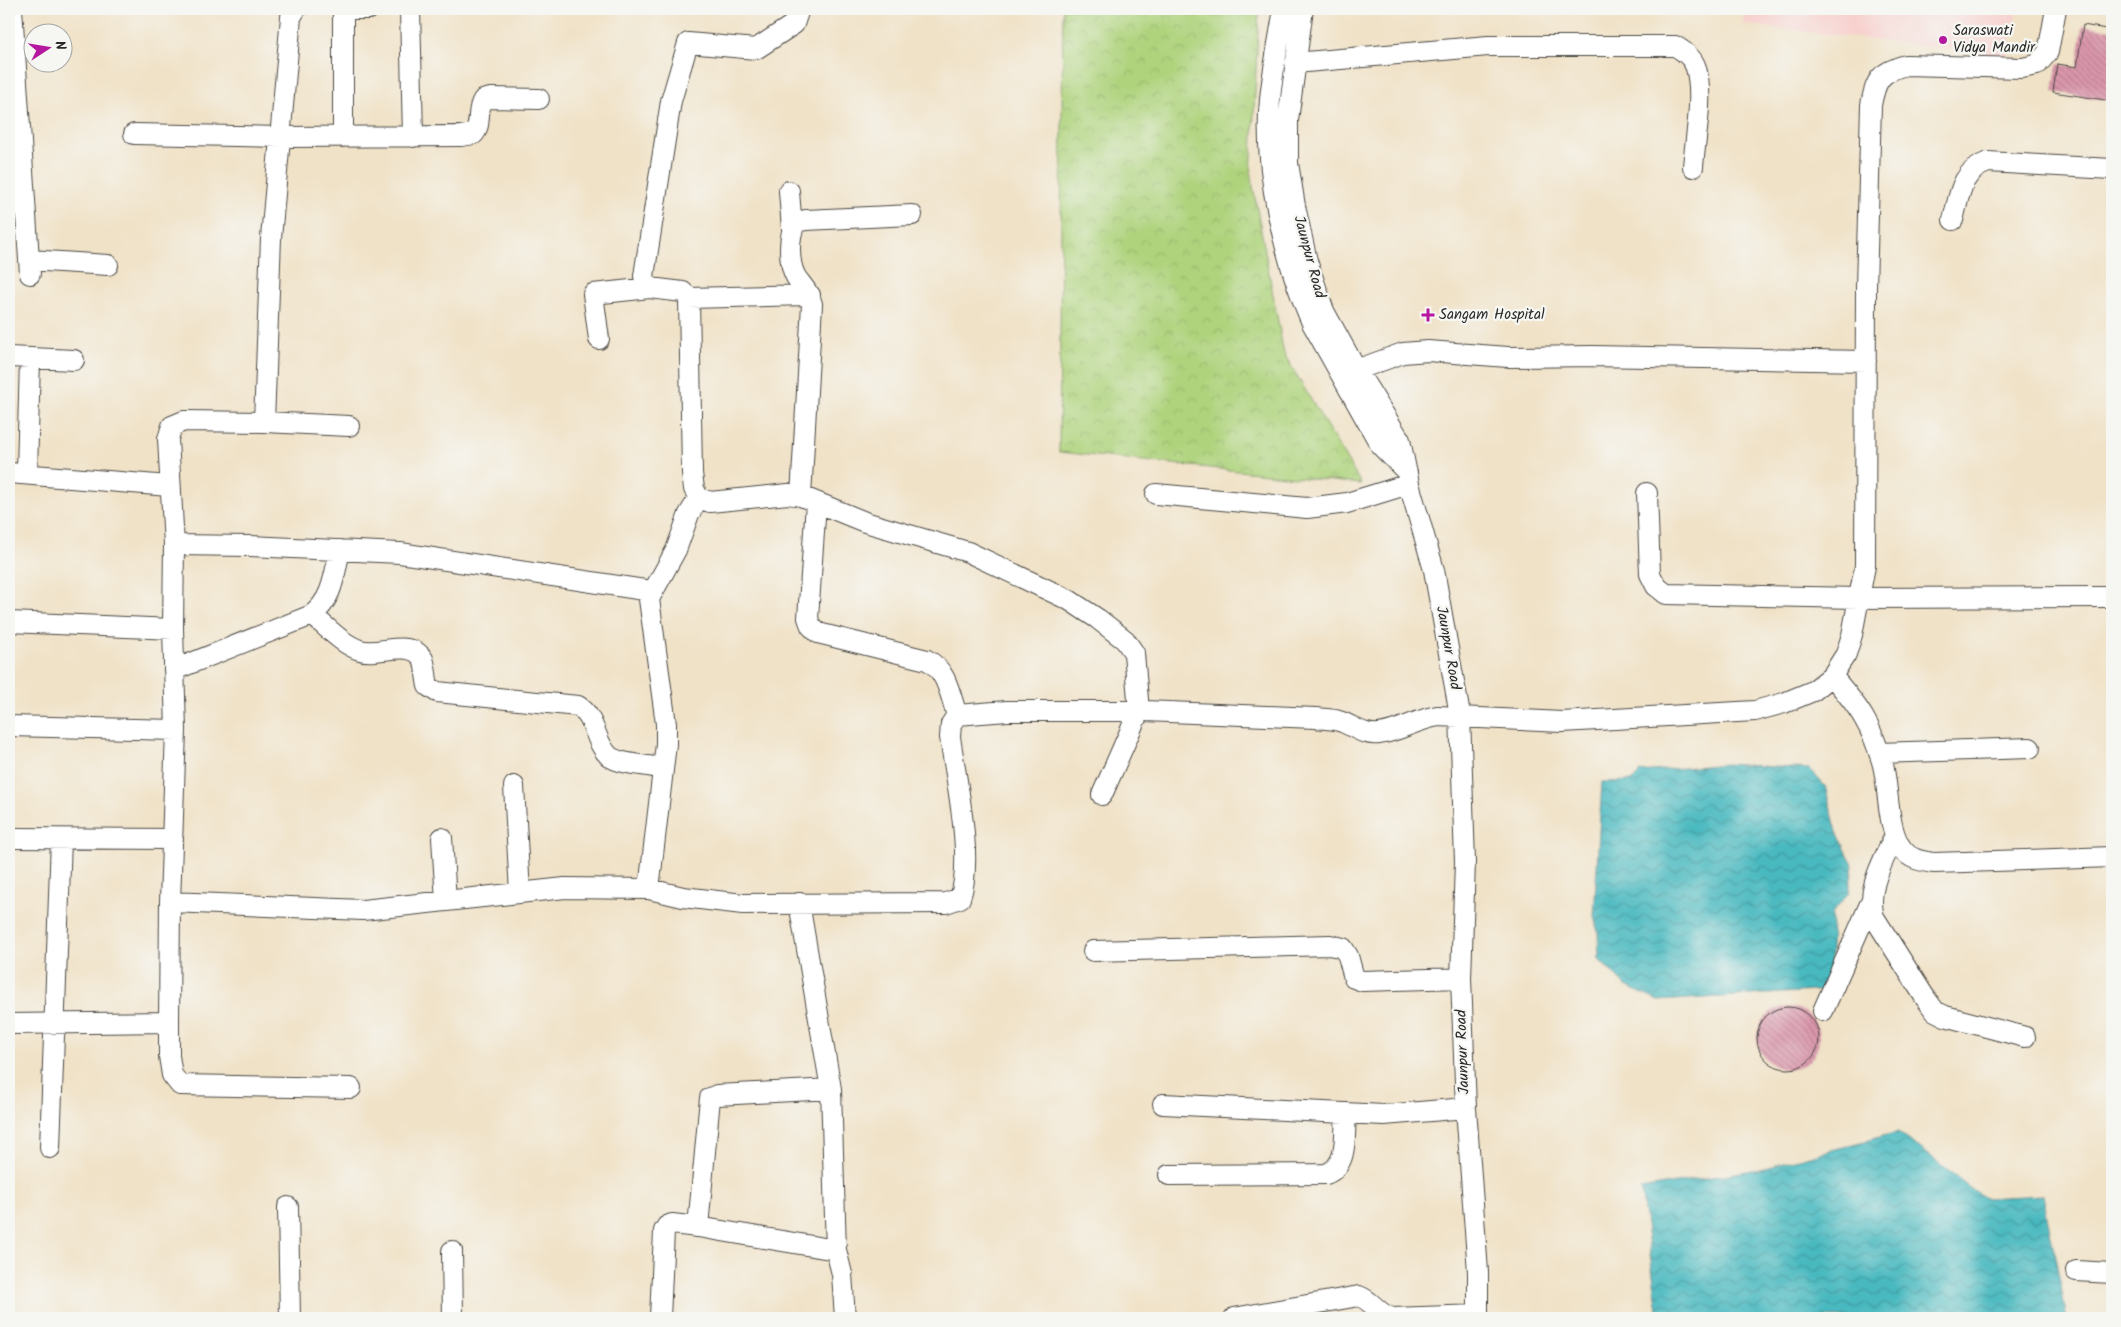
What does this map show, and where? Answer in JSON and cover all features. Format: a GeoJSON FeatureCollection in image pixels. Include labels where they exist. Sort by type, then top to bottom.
{"type":"FeatureCollection","features":[{"type":"Feature","properties":{"kind":"street"},"geometry":{"type":"LineString","coordinates":[[12,9],[17,215],[29,267],[108,265]]}},
{"type":"Feature","properties":{"kind":"street"},"geometry":{"type":"LineString","coordinates":[[264,422],[271,238],[291,17],[296,9]]}},
{"type":"Feature","properties":{"kind":"street"},"geometry":{"type":"LineString","coordinates":[[343,137],[343,9],[369,9]]}},
{"type":"Feature","properties":{"kind":"street"},"geometry":{"type":"LineString","coordinates":[[410,9],[413,138]]}},
{"type":"Feature","properties":{"kind":"street"},"geometry":{"type":"LineString","coordinates":[[650,288],[646,283],[645,264],[672,101],[688,42],[756,49],[794,24],[799,9]]}},
{"type":"Feature","properties":{"kind":"street"},"geometry":{"type":"LineString","coordinates":[[1284,9],[1270,101],[1271,158],[1277,206],[1302,302],[1312,324],[1349,372],[1403,353],[1428,351],[1508,358],[1592,356],[1866,361]]}},
{"type":"Feature","properties":{"kind":"street","name":"Jaunpur Road"},"geometry":{"type":"LineString","coordinates":[[1303,9],[1288,120],[1288,162],[1295,206],[1315,288],[1349,372],[1396,432],[1400,440],[1408,478],[1434,570],[1460,715],[1464,862],[1460,978],[1466,1108],[1478,1272],[1478,1316]]}},
{"type":"Feature","properties":{"kind":"street"},"geometry":{"type":"LineString","coordinates":[[170,902],[363,910],[565,888],[649,889],[726,903],[946,903],[960,898],[965,884],[966,859],[950,737],[950,724],[957,715],[999,712],[1139,711],[1316,718],[1340,721],[1362,733],[1378,734],[1393,731],[1422,718],[1460,715],[1562,722],[1754,711],[1784,704],[1814,691],[1832,676],[1846,654],[1852,635],[1866,566],[1866,361],[1871,105],[1875,84],[1889,70],[1906,66],[2022,68],[2037,64],[2048,52],[2056,9]]}},
{"type":"Feature","properties":{"kind":"street"},"geometry":{"type":"LineString","coordinates":[[1295,63],[1488,46],[1675,46],[1686,53],[1696,67],[1699,88],[1693,167]]}},
{"type":"Feature","properties":{"kind":"street"},"geometry":{"type":"LineString","coordinates":[[134,134],[413,138],[474,134],[478,129],[479,106],[483,100],[491,98],[539,99]]}},
{"type":"Feature","properties":{"kind":"street"},"geometry":{"type":"LineString","coordinates":[[1953,220],[1964,179],[1975,167],[1988,162],[2112,169]]}},
{"type":"Feature","properties":{"kind":"street"},"geometry":{"type":"LineString","coordinates":[[789,191],[792,229],[792,269],[810,295],[812,322],[808,618],[818,633],[927,660],[936,665],[943,672],[957,715]]}},
{"type":"Feature","properties":{"kind":"street"},"geometry":{"type":"LineString","coordinates":[[792,229],[796,222],[806,220],[912,215]]}},
{"type":"Feature","properties":{"kind":"street"},"geometry":{"type":"LineString","coordinates":[[599,340],[592,294],[650,288],[683,292],[689,298],[692,473],[694,489],[699,498],[710,502],[788,494],[809,500],[864,522],[968,552],[1069,600],[1125,640],[1134,653],[1139,711],[1102,795]]}},
{"type":"Feature","properties":{"kind":"street"},"geometry":{"type":"LineString","coordinates":[[689,298],[810,295]]}},
{"type":"Feature","properties":{"kind":"street"},"geometry":{"type":"LineString","coordinates":[[9,357],[74,360]]}},
{"type":"Feature","properties":{"kind":"street"},"geometry":{"type":"LineString","coordinates":[[30,358],[18,473],[170,486]]}},
{"type":"Feature","properties":{"kind":"street"},"geometry":{"type":"LineString","coordinates":[[349,426],[264,422],[184,422],[172,426],[168,439],[174,545],[173,629],[176,730],[170,902],[169,1022],[172,1075],[180,1084],[350,1088]]}},
{"type":"Feature","properties":{"kind":"street"},"geometry":{"type":"LineString","coordinates":[[1156,494],[1307,508],[1347,503],[1408,478]]}},
{"type":"Feature","properties":{"kind":"street"},"geometry":{"type":"LineString","coordinates":[[1647,493],[1650,574],[1656,586],[1666,594],[1859,598],[2112,597]]}},
{"type":"Feature","properties":{"kind":"street"},"geometry":{"type":"LineString","coordinates":[[649,889],[666,744],[665,703],[649,608],[651,591],[669,564],[689,514],[699,498]]}},
{"type":"Feature","properties":{"kind":"street"},"geometry":{"type":"LineString","coordinates":[[174,545],[400,553],[651,591]]}},
{"type":"Feature","properties":{"kind":"street"},"geometry":{"type":"LineString","coordinates":[[174,670],[312,615],[323,606],[330,595],[340,550]]}},
{"type":"Feature","properties":{"kind":"street"},"geometry":{"type":"LineString","coordinates":[[312,615],[359,650],[372,652],[405,649],[416,652],[423,660],[428,686],[437,692],[578,706],[587,711],[609,756],[617,760],[663,768]]}},
{"type":"Feature","properties":{"kind":"street"},"geometry":{"type":"LineString","coordinates":[[9,622],[173,629]]}},
{"type":"Feature","properties":{"kind":"street"},"geometry":{"type":"LineString","coordinates":[[1832,676],[1858,706],[1879,752],[1895,835],[1902,850],[1913,859],[1934,863],[2112,857]]}},
{"type":"Feature","properties":{"kind":"street"},"geometry":{"type":"LineString","coordinates":[[9,726],[176,730]]}},
{"type":"Feature","properties":{"kind":"street"},"geometry":{"type":"LineString","coordinates":[[1879,752],[2030,748]]}},
{"type":"Feature","properties":{"kind":"street"},"geometry":{"type":"LineString","coordinates":[[514,786],[520,893]]}},
{"type":"Feature","properties":{"kind":"street"},"geometry":{"type":"LineString","coordinates":[[1823,1012],[1870,904],[1872,887],[1895,835]]}},
{"type":"Feature","properties":{"kind":"street"},"geometry":{"type":"LineString","coordinates":[[9,838],[172,839]]}},
{"type":"Feature","properties":{"kind":"street"},"geometry":{"type":"LineString","coordinates":[[442,838],[446,901]]}},
{"type":"Feature","properties":{"kind":"street"},"geometry":{"type":"LineString","coordinates":[[50,1148],[61,839]]}},
{"type":"Feature","properties":{"kind":"street"},"geometry":{"type":"LineString","coordinates":[[800,903],[832,1089],[836,1250],[842,1274],[845,1318]]}},
{"type":"Feature","properties":{"kind":"street"},"geometry":{"type":"LineString","coordinates":[[1870,904],[1874,917],[1935,1010],[1945,1016],[2025,1037]]}},
{"type":"Feature","properties":{"kind":"street"},"geometry":{"type":"LineString","coordinates":[[1093,951],[1330,945],[1343,948],[1348,956],[1354,978],[1362,981],[1460,978]]}},
{"type":"Feature","properties":{"kind":"street"},"geometry":{"type":"LineString","coordinates":[[9,1024],[169,1022]]}},
{"type":"Feature","properties":{"kind":"street"},"geometry":{"type":"LineString","coordinates":[[698,1227],[710,1098],[717,1095],[832,1089]]}},
{"type":"Feature","properties":{"kind":"street"},"geometry":{"type":"LineString","coordinates":[[1163,1104],[1346,1113],[1408,1114],[1466,1108]]}},
{"type":"Feature","properties":{"kind":"street"},"geometry":{"type":"LineString","coordinates":[[1169,1175],[1326,1174],[1336,1170],[1342,1162],[1346,1113]]}},
{"type":"Feature","properties":{"kind":"street"},"geometry":{"type":"LineString","coordinates":[[288,1207],[290,1318]]}},
{"type":"Feature","properties":{"kind":"street"},"geometry":{"type":"LineString","coordinates":[[660,1318],[664,1231],[667,1226],[672,1224],[836,1250]]}},
{"type":"Feature","properties":{"kind":"street"},"geometry":{"type":"LineString","coordinates":[[452,1251],[453,1318]]}},
{"type":"Feature","properties":{"kind":"street"},"geometry":{"type":"LineString","coordinates":[[2076,1270],[2112,1273]]}},
{"type":"Feature","properties":{"kind":"street"},"geometry":{"type":"LineString","coordinates":[[1234,1318],[1358,1296],[1370,1301],[1386,1316],[1393,1318],[1478,1316]]}},
{"type":"Feature","properties":{"kind":"shaded area","name":"Saraswati Vidya Mandir"},"geometry":{"type":"Polygon","coordinates":[[[1745,9],[2017,9],[2007,56],[1743,24],[1745,9]]]}},
{"type":"Feature","properties":{"kind":"green space"},"geometry":{"type":"Polygon","coordinates":[[[1063,9],[1259,9],[1251,176],[1284,354],[1361,484],[1059,452],[1063,9]]]}},
{"type":"Feature","properties":{"kind":"water"},"geometry":{"type":"Polygon","coordinates":[[[1726,764],[1809,769],[1825,786],[1837,832],[1853,865],[1849,892],[1832,913],[1830,990],[1658,1001],[1626,986],[1599,960],[1598,932],[1594,916],[1602,782],[1632,781],[1641,772],[1726,764]]]}},
{"type":"Feature","properties":{"kind":"water"},"geometry":{"type":"Polygon","coordinates":[[[1898,1132],[1984,1198],[2043,1195],[2067,1318],[1659,1318],[1641,1189],[1765,1168],[1898,1132]]]}},
{"type":"Feature","properties":{"kind":"building"},"geometry":{"type":"Polygon","coordinates":[[[2083,25],[2112,30],[2112,101],[2053,92],[2057,64],[2077,67],[2083,25]]]}},
{"type":"Feature","properties":{"kind":"building"},"geometry":{"type":"Polygon","coordinates":[[[1788,1007],[1800,1010],[1810,1016],[1816,1026],[1819,1038],[1816,1050],[1810,1060],[1800,1066],[1788,1069],[1776,1066],[1766,1060],[1760,1050],[1757,1038],[1760,1026],[1766,1016],[1776,1010],[1788,1007]]]}},
{"type":"Feature","properties":{"kind":"place","name":"Saraswati Vidya Mandir"},"geometry":{"type":"Point","coordinates":[1943,40]}},
{"type":"Feature","properties":{"kind":"place","name":"Sangam Hospital"},"geometry":{"type":"Point","coordinates":[1428,315]}}]}
